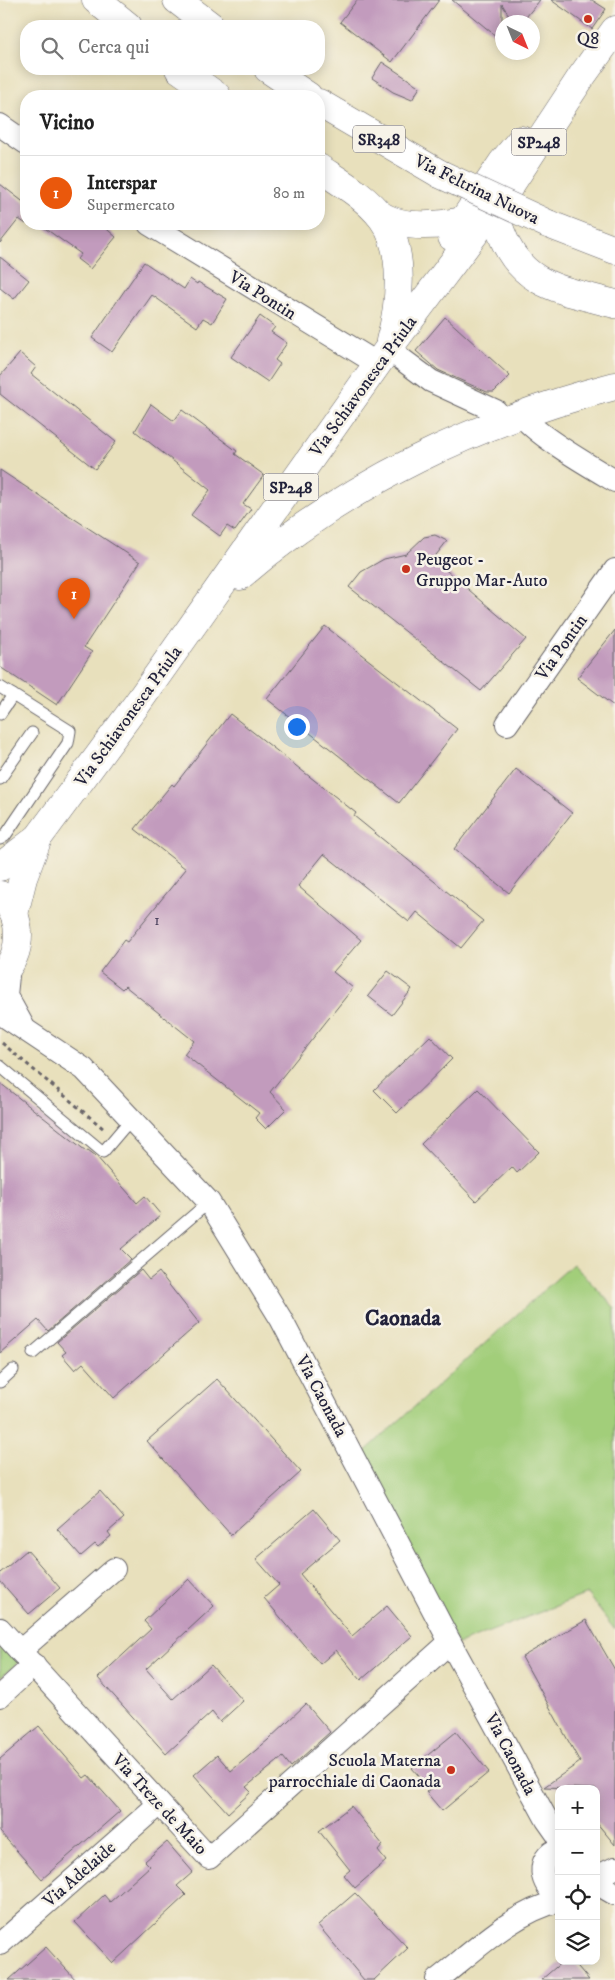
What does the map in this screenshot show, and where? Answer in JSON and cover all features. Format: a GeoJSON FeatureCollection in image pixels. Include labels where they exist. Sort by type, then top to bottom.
{"type":"FeatureCollection","features":[{"type":"Feature","properties":{"kind":"main road"},"geometry":{"type":"LineString","coordinates":[[96,0],[121,20]]}},
{"type":"Feature","properties":{"kind":"main road"},"geometry":{"type":"LineString","coordinates":[[177,0],[203,20]]}},
{"type":"Feature","properties":{"kind":"main road"},"geometry":{"type":"LineString","coordinates":[[615,30],[534,135],[497,189],[495,208],[505,242],[523,270],[548,284],[615,304]]}},
{"type":"Feature","properties":{"kind":"main road"},"geometry":{"type":"LineString","coordinates":[[187,75],[209,90]]}},
{"type":"Feature","properties":{"kind":"main road"},"geometry":{"type":"LineString","coordinates":[[277,75],[299,90]]}},
{"type":"Feature","properties":{"kind":"main road"},"geometry":{"type":"LineString","coordinates":[[383,357],[462,221],[514,148],[575,84]]}},
{"type":"Feature","properties":{"kind":"main road","name":"Via Feltrina Nuova"},"geometry":{"type":"LineString","coordinates":[[325,107],[440,174],[548,224],[615,250]]}},
{"type":"Feature","properties":{"kind":"main road"},"geometry":{"type":"LineString","coordinates":[[325,172],[341,182],[379,214],[391,221],[410,224],[462,221],[481,216],[495,208]]}},
{"type":"Feature","properties":{"kind":"main road","name":"Via Schiavonesca Priula"},"geometry":{"type":"LineString","coordinates":[[7,905],[23,878],[38,838],[204,610],[383,357],[495,208]]}},
{"type":"Feature","properties":{"kind":"main road"},"geometry":{"type":"LineString","coordinates":[[379,214],[386,224],[392,239],[399,282],[397,312],[383,357]]}},
{"type":"Feature","properties":{"kind":"main road"},"geometry":{"type":"LineString","coordinates":[[204,610],[272,550],[340,502],[391,472],[463,436],[560,401],[615,386]]}},
{"type":"Feature","properties":{"kind":"main road","name":"Via Schiavonesca Priula"},"geometry":{"type":"LineString","coordinates":[[0,867],[38,838]]}},
{"type":"Feature","properties":{"kind":"main road"},"geometry":{"type":"LineString","coordinates":[[5,971],[16,953],[19,937],[7,905]]}},
{"type":"Feature","properties":{"kind":"street"},"geometry":{"type":"LineString","coordinates":[[0,125],[20,139]]}},
{"type":"Feature","properties":{"kind":"street","name":"Via Pontin"},"geometry":{"type":"LineString","coordinates":[[160,230],[383,357],[513,418],[527,422],[561,448],[615,481]]}},
{"type":"Feature","properties":{"kind":"street","name":"Via Pontin"},"geometry":{"type":"LineString","coordinates":[[507,724],[615,570]]}},
{"type":"Feature","properties":{"kind":"street","name":"Via Caonada"},"geometry":{"type":"LineString","coordinates":[[5,971],[6,995],[23,1027]]}},
{"type":"Feature","properties":{"kind":"street","name":"Via Caonada"},"geometry":{"type":"LineString","coordinates":[[0,1013],[84,1069],[209,1202],[281,1318],[450,1642],[553,1828],[553,1853],[542,1869],[551,1889],[544,1894],[548,1904]]}},
{"type":"Feature","properties":{"kind":"street"},"geometry":{"type":"LineString","coordinates":[[0,1696],[27,1658],[114,1569]]}},
{"type":"Feature","properties":{"kind":"street","name":"Via Treze de Maio"},"geometry":{"type":"LineString","coordinates":[[0,1629],[209,1858],[450,1642]]}},
{"type":"Feature","properties":{"kind":"street","name":"Via Adelaide"},"geometry":{"type":"LineString","coordinates":[[0,1944],[159,1804]]}},
{"type":"Feature","properties":{"kind":"street"},"geometry":{"type":"LineString","coordinates":[[600,1862],[615,1867]]}},
{"type":"Feature","properties":{"kind":"street"},"geometry":{"type":"LineString","coordinates":[[600,1875],[615,1867]]}},
{"type":"Feature","properties":{"kind":"street"},"geometry":{"type":"LineString","coordinates":[[600,1886],[615,1895]]}},
{"type":"Feature","properties":{"kind":"street"},"geometry":{"type":"LineString","coordinates":[[600,1893],[615,1895]]}},
{"type":"Feature","properties":{"kind":"street"},"geometry":{"type":"LineString","coordinates":[[437,1980],[490,1938],[548,1904]]}},
{"type":"Feature","properties":{"kind":"lane"},"geometry":{"type":"LineString","coordinates":[[0,686],[70,731],[68,743],[5,836],[0,839]]}},
{"type":"Feature","properties":{"kind":"lane"},"geometry":{"type":"LineString","coordinates":[[0,714],[13,695]]}},
{"type":"Feature","properties":{"kind":"lane"},"geometry":{"type":"LineString","coordinates":[[0,779],[32,733]]}},
{"type":"Feature","properties":{"kind":"lane"},"geometry":{"type":"LineString","coordinates":[[0,1066],[103,1152],[131,1119]]}},
{"type":"Feature","properties":{"kind":"lane"},"geometry":{"type":"LineString","coordinates":[[33,1353],[209,1202]]}},
{"type":"Feature","properties":{"kind":"lane"},"geometry":{"type":"LineString","coordinates":[[0,1382],[13,1370]]}},
{"type":"Feature","properties":{"kind":"path"},"geometry":{"type":"LineString","coordinates":[[0,1041],[115,1140]]}},
{"type":"Feature","properties":{"kind":"green space"},"geometry":{"type":"Polygon","coordinates":[[[573,1264],[615,1308],[615,1630],[587,1594],[458,1644],[362,1454],[573,1264]]]}},
{"type":"Feature","properties":{"kind":"green space"},"geometry":{"type":"Polygon","coordinates":[[[0,1618],[28,1654],[0,1678],[0,1618]]]}},
{"type":"Feature","properties":{"kind":"building"},"geometry":{"type":"Polygon","coordinates":[[[357,0],[439,0],[392,62],[340,22],[357,0]]]}},
{"type":"Feature","properties":{"kind":"building"},"geometry":{"type":"Polygon","coordinates":[[[452,0],[540,0],[528,15],[509,15],[502,4],[502,15],[495,15],[495,35],[452,0]]]}},
{"type":"Feature","properties":{"kind":"building","name":"Q8"},"geometry":{"type":"Polygon","coordinates":[[[551,0],[592,0],[606,9],[592,29],[551,0]]]}},
{"type":"Feature","properties":{"kind":"building"},"geometry":{"type":"Polygon","coordinates":[[[382,62],[420,87],[412,100],[393,92],[372,78],[382,62]]]}},
{"type":"Feature","properties":{"kind":"building"},"geometry":{"type":"Polygon","coordinates":[[[0,184],[20,199],[20,220],[0,243],[0,184]]]}},
{"type":"Feature","properties":{"kind":"building"},"geometry":{"type":"Polygon","coordinates":[[[47,230],[108,230],[116,237],[90,269],[77,259],[81,254],[47,230]]]}},
{"type":"Feature","properties":{"kind":"building"},"geometry":{"type":"Polygon","coordinates":[[[0,257],[29,280],[14,299],[0,288],[0,257]]]}},
{"type":"Feature","properties":{"kind":"building"},"geometry":{"type":"Polygon","coordinates":[[[144,262],[184,289],[190,279],[227,299],[212,323],[203,318],[197,327],[152,295],[112,352],[92,338],[144,262]]]}},
{"type":"Feature","properties":{"kind":"building"},"geometry":{"type":"Polygon","coordinates":[[[260,316],[275,327],[271,332],[287,343],[275,360],[280,364],[268,382],[231,357],[260,316]]]}},
{"type":"Feature","properties":{"kind":"building"},"geometry":{"type":"Polygon","coordinates":[[[445,317],[510,376],[494,392],[487,392],[438,370],[416,351],[445,317]]]}},
{"type":"Feature","properties":{"kind":"building"},"geometry":{"type":"Polygon","coordinates":[[[20,353],[36,367],[31,374],[116,442],[95,469],[0,394],[0,376],[20,353]]]}},
{"type":"Feature","properties":{"kind":"building"},"geometry":{"type":"Polygon","coordinates":[[[151,404],[174,421],[182,410],[237,451],[235,454],[264,475],[243,504],[251,509],[235,531],[227,526],[220,536],[191,515],[210,490],[135,431],[151,404]]]}},
{"type":"Feature","properties":{"kind":"building"},"geometry":{"type":"Polygon","coordinates":[[[0,470],[140,562],[84,647],[92,652],[57,705],[0,667],[0,470]]]}},
{"type":"Feature","properties":{"kind":"building"},"geometry":{"type":"Polygon","coordinates":[[[435,535],[447,541],[433,559],[526,639],[481,691],[349,587],[361,572],[384,559],[406,554],[424,537],[435,535]]]}},
{"type":"Feature","properties":{"kind":"building"},"geometry":{"type":"Polygon","coordinates":[[[325,626],[457,729],[399,803],[267,699],[325,626]]]}},
{"type":"Feature","properties":{"kind":"building"},"geometry":{"type":"Polygon","coordinates":[[[615,630],[615,707],[577,678],[615,630]]]}},
{"type":"Feature","properties":{"kind":"building"},"geometry":{"type":"Polygon","coordinates":[[[230,714],[356,813],[354,816],[483,921],[461,948],[417,912],[409,922],[324,854],[298,886],[361,940],[333,972],[353,988],[270,1092],[286,1109],[266,1129],[255,1118],[259,1113],[184,1054],[194,1041],[125,986],[122,989],[100,972],[124,940],[127,942],[186,869],[135,829],[172,784],[174,786],[230,714]]]}},
{"type":"Feature","properties":{"kind":"building"},"geometry":{"type":"Polygon","coordinates":[[[516,769],[572,813],[509,893],[454,849],[516,769]]]}},
{"type":"Feature","properties":{"kind":"building"},"geometry":{"type":"Polygon","coordinates":[[[388,971],[412,989],[392,1015],[368,996],[388,971]]]}},
{"type":"Feature","properties":{"kind":"building"},"geometry":{"type":"Polygon","coordinates":[[[430,1036],[452,1059],[397,1113],[374,1090],[430,1036]]]}},
{"type":"Feature","properties":{"kind":"building"},"geometry":{"type":"Polygon","coordinates":[[[0,1083],[86,1151],[88,1150],[96,1156],[137,1203],[145,1196],[161,1215],[121,1249],[131,1259],[48,1331],[38,1320],[0,1353],[0,1083]]]}},
{"type":"Feature","properties":{"kind":"building"},"geometry":{"type":"Polygon","coordinates":[[[478,1089],[539,1152],[517,1173],[512,1167],[476,1201],[421,1144],[478,1089]]]}},
{"type":"Feature","properties":{"kind":"building"},"geometry":{"type":"Polygon","coordinates":[[[141,1270],[149,1280],[159,1272],[199,1323],[114,1398],[83,1363],[75,1370],[62,1355],[66,1352],[57,1342],[141,1270]]]}},
{"type":"Feature","properties":{"kind":"building"},"geometry":{"type":"Polygon","coordinates":[[[217,1379],[301,1472],[231,1535],[147,1441],[217,1379]]]}},
{"type":"Feature","properties":{"kind":"building"},"geometry":{"type":"Polygon","coordinates":[[[100,1491],[124,1518],[108,1532],[111,1536],[98,1547],[95,1544],[81,1556],[57,1529],[100,1491]]]}},
{"type":"Feature","properties":{"kind":"building"},"geometry":{"type":"Polygon","coordinates":[[[314,1509],[340,1540],[300,1574],[352,1636],[387,1606],[412,1636],[361,1680],[336,1650],[320,1664],[264,1598],[279,1585],[256,1559],[314,1509]]]}},
{"type":"Feature","properties":{"kind":"building"},"geometry":{"type":"Polygon","coordinates":[[[27,1550],[60,1588],[29,1614],[0,1581],[0,1573],[27,1550]]]}},
{"type":"Feature","properties":{"kind":"building"},"geometry":{"type":"Polygon","coordinates":[[[189,1579],[214,1606],[146,1669],[173,1699],[211,1665],[243,1701],[220,1722],[212,1712],[166,1754],[98,1678],[151,1629],[144,1621],[189,1579]]]}},
{"type":"Feature","properties":{"kind":"building"},"geometry":{"type":"Polygon","coordinates":[[[586,1620],[615,1670],[615,1845],[600,1827],[600,1785],[555,1785],[555,1787],[544,1787],[580,1762],[522,1657],[586,1620]]]}},
{"type":"Feature","properties":{"kind":"building"},"geometry":{"type":"Polygon","coordinates":[[[306,1704],[330,1732],[291,1767],[283,1757],[246,1787],[251,1792],[228,1813],[194,1775],[217,1755],[231,1771],[268,1740],[306,1704]]]}},
{"type":"Feature","properties":{"kind":"building"},"geometry":{"type":"Polygon","coordinates":[[[39,1726],[84,1778],[88,1775],[120,1811],[42,1879],[0,1832],[0,1759],[39,1726]]]}},
{"type":"Feature","properties":{"kind":"building","name":"Scuola Materna parrocchiale di Caonada"},"geometry":{"type":"Polygon","coordinates":[[[456,1732],[489,1772],[442,1811],[426,1792],[430,1789],[412,1768],[456,1732]]]}},
{"type":"Feature","properties":{"kind":"building"},"geometry":{"type":"Polygon","coordinates":[[[351,1806],[383,1845],[378,1851],[386,1861],[355,1888],[344,1875],[350,1870],[319,1831],[351,1806]]]}},
{"type":"Feature","properties":{"kind":"building"},"geometry":{"type":"Polygon","coordinates":[[[167,1842],[193,1872],[177,1886],[186,1895],[113,1963],[75,1922],[104,1895],[110,1902],[150,1866],[145,1861],[167,1842]]]}},
{"type":"Feature","properties":{"kind":"building"},"geometry":{"type":"Polygon","coordinates":[[[355,1893],[408,1948],[374,1980],[364,1980],[318,1925],[355,1893]]]}},
{"type":"Feature","properties":{"kind":"building"},"geometry":{"type":"Polygon","coordinates":[[[46,1947],[76,1980],[9,1980],[46,1947]]]}},
{"type":"Feature","properties":{"kind":"building"},"geometry":{"type":"Polygon","coordinates":[[[558,1965],[576,1965],[589,1980],[541,1980],[558,1965]]]}},
{"type":"Feature","properties":{"kind":"place","name":"Q8"},"geometry":{"type":"Point","coordinates":[588,19]}},
{"type":"Feature","properties":{"kind":"place","name":"Peugeot - Gruppo Mar-Auto"},"geometry":{"type":"Point","coordinates":[406,569]}},
{"type":"Feature","properties":{"kind":"place","name":"Interspar"},"geometry":{"type":"Point","coordinates":[74,619]}},
{"type":"Feature","properties":{"kind":"place","name":"Scuola Materna parrocchiale di Caonada"},"geometry":{"type":"Point","coordinates":[451,1770]}},
{"type":"Feature","properties":{"kind":"district","name":"Caonada"},"geometry":{"type":"Point","coordinates":[403,1317]}}]}
